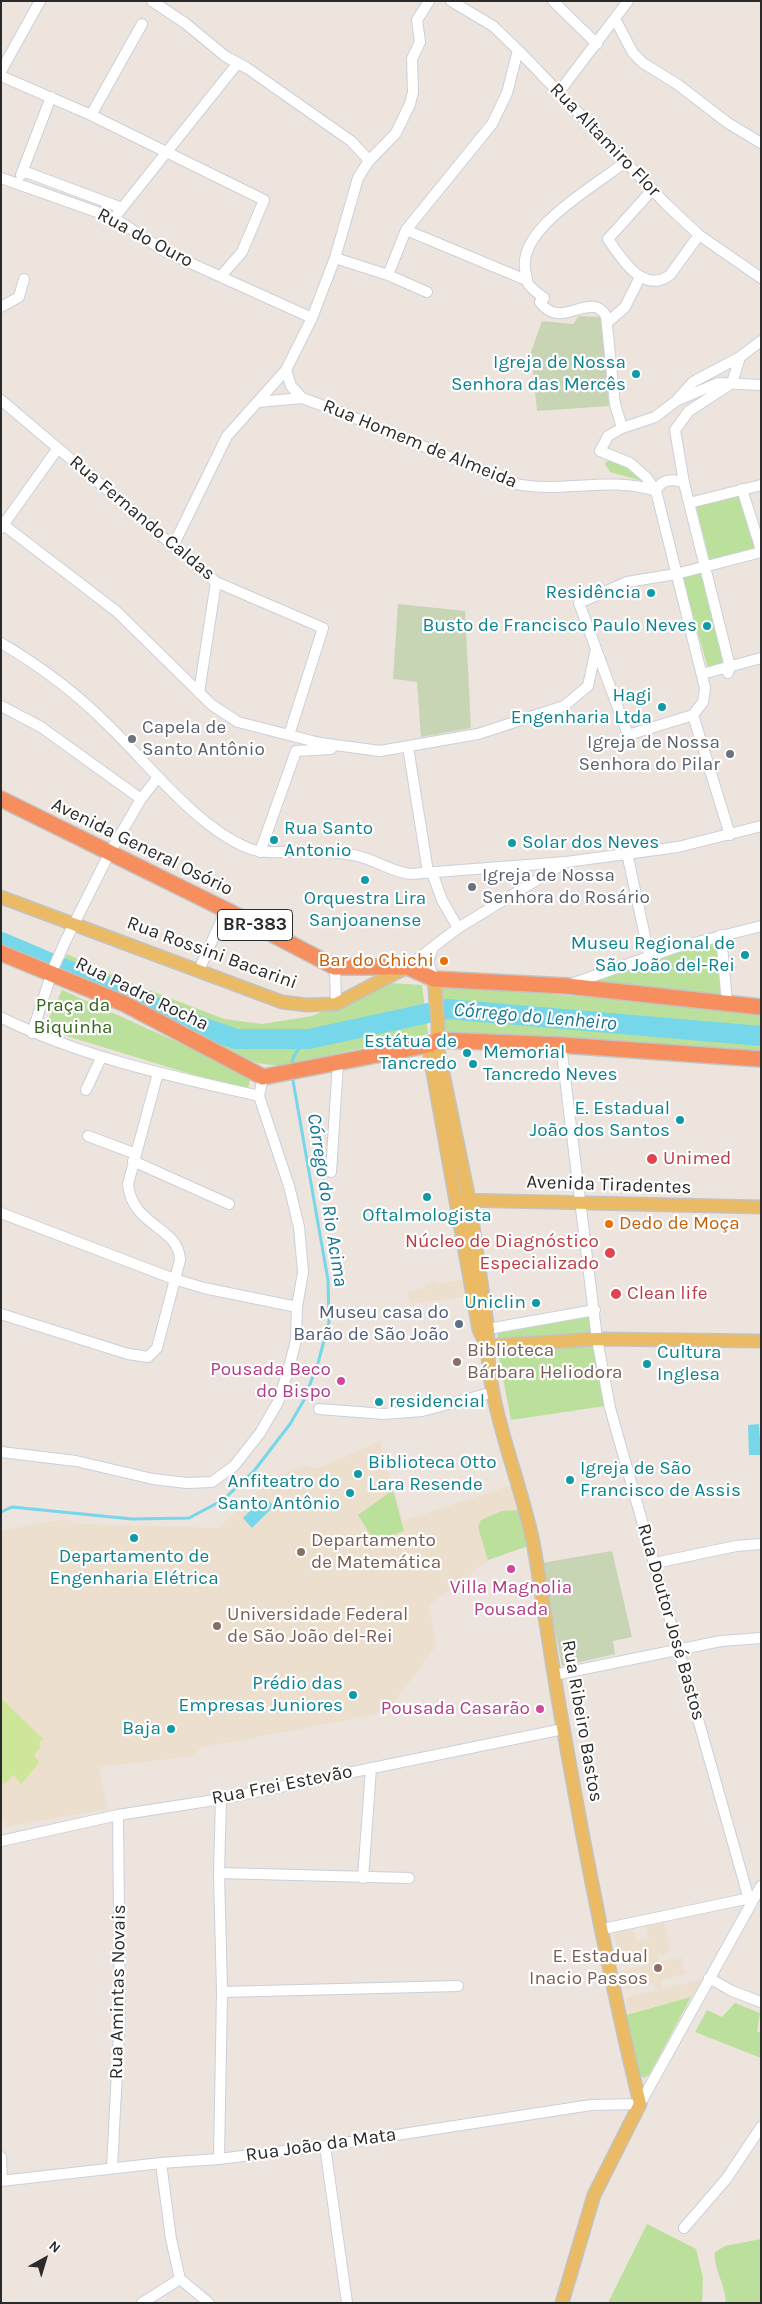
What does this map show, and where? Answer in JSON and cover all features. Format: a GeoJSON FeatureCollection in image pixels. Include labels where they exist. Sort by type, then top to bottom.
{"type":"FeatureCollection","features":[{"type":"Feature","properties":{"kind":"highway","name":"Avenida General Osório"},"geometry":{"type":"LineString","coordinates":[[1,799],[109,854],[226,910],[335,967],[407,968],[434,979]]}},
{"type":"Feature","properties":{"kind":"highway","name":"Rua Padre Rocha"},"geometry":{"type":"LineString","coordinates":[[1,953],[52,971],[124,1004],[270,1076]]}},
{"type":"Feature","properties":{"kind":"highway","name":"BR-383"},"geometry":{"type":"LineString","coordinates":[[434,979],[566,986],[761,1007]]}},
{"type":"Feature","properties":{"kind":"highway"},"geometry":{"type":"LineString","coordinates":[[270,1076],[338,1064],[435,1037],[761,1059]]}},
{"type":"Feature","properties":{"kind":"main road","name":"Rua Rossini Bacarini"},"geometry":{"type":"LineString","coordinates":[[1,897],[282,1002],[307,1005],[336,1004],[407,968]]}},
{"type":"Feature","properties":{"kind":"main road"},"geometry":{"type":"LineString","coordinates":[[434,979],[436,1006],[435,1037],[456,1201],[484,1330]]}},
{"type":"Feature","properties":{"kind":"main road"},"geometry":{"type":"LineString","coordinates":[[435,1037],[469,1199],[484,1330]]}},
{"type":"Feature","properties":{"kind":"main road","name":"Avenida Tiradentes"},"geometry":{"type":"LineString","coordinates":[[456,1201],[469,1199],[761,1208]]}},
{"type":"Feature","properties":{"kind":"main road","name":"Rua Ribeiro Bastos"},"geometry":{"type":"LineString","coordinates":[[484,1330],[494,1392],[533,1544],[563,1730],[603,1929],[616,2005],[640,2104]]}},
{"type":"Feature","properties":{"kind":"main road"},"geometry":{"type":"LineString","coordinates":[[487,1346],[597,1340],[761,1341]]}},
{"type":"Feature","properties":{"kind":"main road"},"geometry":{"type":"LineString","coordinates":[[562,2303],[594,2195],[640,2104]]}},
{"type":"Feature","properties":{"kind":"street"},"geometry":{"type":"LineString","coordinates":[[1,72],[40,1]]}},
{"type":"Feature","properties":{"kind":"street"},"geometry":{"type":"LineString","coordinates":[[152,1],[185,22],[237,64],[351,141],[367,158],[368,162]]}},
{"type":"Feature","properties":{"kind":"street"},"geometry":{"type":"LineString","coordinates":[[174,544],[227,436],[286,370],[312,318],[335,258],[354,187],[368,162],[393,137],[408,110],[413,92],[412,59],[420,42],[416,20],[429,1]]}},
{"type":"Feature","properties":{"kind":"street","name":"Rua Altamiro Flor"},"geometry":{"type":"LineString","coordinates":[[451,1],[493,26],[698,235],[761,278]]}},
{"type":"Feature","properties":{"kind":"street"},"geometry":{"type":"LineString","coordinates":[[554,1],[597,44]]}},
{"type":"Feature","properties":{"kind":"street"},"geometry":{"type":"LineString","coordinates":[[559,92],[628,1]]}},
{"type":"Feature","properties":{"kind":"street"},"geometry":{"type":"LineString","coordinates":[[615,19],[633,53],[643,62],[728,123],[761,143]]}},
{"type":"Feature","properties":{"kind":"street"},"geometry":{"type":"LineString","coordinates":[[91,114],[142,24]]}},
{"type":"Feature","properties":{"kind":"street"},"geometry":{"type":"LineString","coordinates":[[388,275],[406,230],[492,124],[507,93],[518,50]]}},
{"type":"Feature","properties":{"kind":"street"},"geometry":{"type":"LineString","coordinates":[[114,218],[237,64]]}},
{"type":"Feature","properties":{"kind":"street"},"geometry":{"type":"LineString","coordinates":[[1,76],[91,114],[264,200],[242,252],[221,276]]}},
{"type":"Feature","properties":{"kind":"street"},"geometry":{"type":"LineString","coordinates":[[17,183],[51,97]]}},
{"type":"Feature","properties":{"kind":"street"},"geometry":{"type":"LineString","coordinates":[[622,428],[615,404],[608,322],[605,313],[596,307],[586,306],[563,314],[550,312],[540,302],[544,298],[528,284],[523,268],[530,243],[537,231],[577,197],[625,162]]}},
{"type":"Feature","properties":{"kind":"street"},"geometry":{"type":"LineString","coordinates":[[22,171],[122,208]]}},
{"type":"Feature","properties":{"kind":"street","name":"Rua do Ouro"},"geometry":{"type":"LineString","coordinates":[[1,178],[114,218],[166,252],[312,318]]}},
{"type":"Feature","properties":{"kind":"street"},"geometry":{"type":"LineString","coordinates":[[653,189],[608,239],[625,264],[640,277],[653,281],[664,279],[670,275],[698,235]]}},
{"type":"Feature","properties":{"kind":"street"},"geometry":{"type":"LineString","coordinates":[[406,230],[526,280]]}},
{"type":"Feature","properties":{"kind":"street"},"geometry":{"type":"LineString","coordinates":[[335,258],[388,275],[427,292]]}},
{"type":"Feature","properties":{"kind":"street"},"geometry":{"type":"LineString","coordinates":[[608,322],[625,307],[640,277]]}},
{"type":"Feature","properties":{"kind":"street"},"geometry":{"type":"LineString","coordinates":[[1,307],[19,297],[24,279]]}},
{"type":"Feature","properties":{"kind":"street"},"geometry":{"type":"LineString","coordinates":[[742,489],[761,551],[676,574],[627,582],[579,603],[628,735],[693,715],[706,696],[702,674],[676,574],[656,491],[646,477],[630,463],[615,456],[601,453],[604,441],[622,428],[664,413],[693,382],[740,356],[761,341]]}},
{"type":"Feature","properties":{"kind":"street"},"geometry":{"type":"LineString","coordinates":[[729,670],[675,440],[677,426],[688,411],[732,383],[740,356]]}},
{"type":"Feature","properties":{"kind":"street"},"geometry":{"type":"LineString","coordinates":[[286,370],[290,386],[302,398]]}},
{"type":"Feature","properties":{"kind":"street"},"geometry":{"type":"LineString","coordinates":[[676,401],[714,384],[761,385]]}},
{"type":"Feature","properties":{"kind":"street"},"geometry":{"type":"LineString","coordinates":[[258,402],[302,398]]}},
{"type":"Feature","properties":{"kind":"street","name":"Rua Homem de Almeida"},"geometry":{"type":"LineString","coordinates":[[302,398],[512,483],[535,488],[618,483],[635,484],[656,491]]}},
{"type":"Feature","properties":{"kind":"street","name":"Rua Fernando Caldas"},"geometry":{"type":"LineString","coordinates":[[1,400],[174,544],[216,582],[323,628],[289,735]]}},
{"type":"Feature","properties":{"kind":"street"},"geometry":{"type":"LineString","coordinates":[[58,448],[2,525],[116,611],[199,693],[225,715],[238,722],[347,748],[380,751],[478,734],[564,706],[588,686],[596,650]]}},
{"type":"Feature","properties":{"kind":"street"},"geometry":{"type":"LineString","coordinates":[[656,491],[658,486],[669,480],[677,480],[684,483]]}},
{"type":"Feature","properties":{"kind":"street"},"geometry":{"type":"LineString","coordinates":[[689,503],[761,485]]}},
{"type":"Feature","properties":{"kind":"street"},"geometry":{"type":"LineString","coordinates":[[199,693],[216,582]]}},
{"type":"Feature","properties":{"kind":"street"},"geometry":{"type":"LineString","coordinates":[[1,643],[33,661],[57,679],[110,727],[158,776],[222,834],[260,852],[314,851],[353,855],[380,863],[403,874],[566,862],[678,847],[761,826]]}},
{"type":"Feature","properties":{"kind":"street"},"geometry":{"type":"LineString","coordinates":[[702,674],[729,670],[761,658]]}},
{"type":"Feature","properties":{"kind":"street"},"geometry":{"type":"LineString","coordinates":[[1,706],[41,727],[141,799]]}},
{"type":"Feature","properties":{"kind":"street"},"geometry":{"type":"LineString","coordinates":[[693,715],[730,835]]}},
{"type":"Feature","properties":{"kind":"street"},"geometry":{"type":"LineString","coordinates":[[408,747],[428,872],[433,875],[442,900],[458,928]]}},
{"type":"Feature","properties":{"kind":"street"},"geometry":{"type":"LineString","coordinates":[[260,852],[296,751],[347,748]]}},
{"type":"Feature","properties":{"kind":"street"},"geometry":{"type":"LineString","coordinates":[[32,1033],[52,971],[64,942],[75,924],[109,854],[141,799],[158,776]]}},
{"type":"Feature","properties":{"kind":"street"},"geometry":{"type":"LineString","coordinates":[[627,853],[649,955]]}},
{"type":"Feature","properties":{"kind":"street"},"geometry":{"type":"LineString","coordinates":[[407,968],[458,928],[566,862]]}},
{"type":"Feature","properties":{"kind":"street"},"geometry":{"type":"LineString","coordinates":[[199,970],[226,910]]}},
{"type":"Feature","properties":{"kind":"street"},"geometry":{"type":"LineString","coordinates":[[566,986],[649,955],[761,926]]}},
{"type":"Feature","properties":{"kind":"street"},"geometry":{"type":"LineString","coordinates":[[721,936],[727,1003]]}},
{"type":"Feature","properties":{"kind":"street"},"geometry":{"type":"LineString","coordinates":[[432,950],[428,962],[434,979]]}},
{"type":"Feature","properties":{"kind":"street"},"geometry":{"type":"LineString","coordinates":[[335,967],[336,1004]]}},
{"type":"Feature","properties":{"kind":"street"},"geometry":{"type":"LineString","coordinates":[[2,1018],[32,1033],[101,1058],[259,1096]]}},
{"type":"Feature","properties":{"kind":"street","name":"Rua Doutor José Bastos"},"geometry":{"type":"LineString","coordinates":[[561,1045],[597,1340],[610,1408],[750,1900]]}},
{"type":"Feature","properties":{"kind":"street"},"geometry":{"type":"LineString","coordinates":[[86,1090],[101,1058]]}},
{"type":"Feature","properties":{"kind":"street"},"geometry":{"type":"LineString","coordinates":[[331,1172],[338,1064]]}},
{"type":"Feature","properties":{"kind":"street"},"geometry":{"type":"LineString","coordinates":[[1,1314],[128,1354],[148,1357],[153,1353],[159,1342],[180,1260],[179,1249],[176,1243],[139,1213],[130,1201],[128,1184],[158,1073]]}},
{"type":"Feature","properties":{"kind":"street"},"geometry":{"type":"LineString","coordinates":[[1,1452],[76,1461],[153,1479],[187,1483],[212,1482],[234,1466],[260,1433],[278,1402],[296,1340],[297,1307],[303,1272],[299,1227],[289,1186],[259,1096],[270,1076]]}},
{"type":"Feature","properties":{"kind":"street"},"geometry":{"type":"LineString","coordinates":[[88,1136],[229,1204]]}},
{"type":"Feature","properties":{"kind":"street"},"geometry":{"type":"LineString","coordinates":[[1,1214],[174,1279],[212,1290],[297,1307]]}},
{"type":"Feature","properties":{"kind":"street"},"geometry":{"type":"LineString","coordinates":[[484,1330],[594,1310]]}},
{"type":"Feature","properties":{"kind":"street"},"geometry":{"type":"LineString","coordinates":[[319,1409],[384,1414],[422,1411],[494,1392]]}},
{"type":"Feature","properties":{"kind":"street"},"geometry":{"type":"LineString","coordinates":[[655,1563],[736,1546],[761,1544]]}},
{"type":"Feature","properties":{"kind":"street"},"geometry":{"type":"LineString","coordinates":[[554,1675],[721,1641],[761,1638]]}},
{"type":"Feature","properties":{"kind":"street","name":"Rua Frei Estevão"},"geometry":{"type":"LineString","coordinates":[[1,1841],[118,1815],[221,1799],[563,1730]]}},
{"type":"Feature","properties":{"kind":"street"},"geometry":{"type":"LineString","coordinates":[[363,1878],[371,1768]]}},
{"type":"Feature","properties":{"kind":"street"},"geometry":{"type":"LineString","coordinates":[[218,2160],[222,1992],[218,1873],[221,1799]]}},
{"type":"Feature","properties":{"kind":"street","name":"Rua Amintas Novais"},"geometry":{"type":"LineString","coordinates":[[112,2168],[120,2013],[118,1815]]}},
{"type":"Feature","properties":{"kind":"street"},"geometry":{"type":"LineString","coordinates":[[218,1873],[409,1878]]}},
{"type":"Feature","properties":{"kind":"street"},"geometry":{"type":"LineString","coordinates":[[640,2104],[679,2036],[750,1900],[761,1886]]}},
{"type":"Feature","properties":{"kind":"street"},"geometry":{"type":"LineString","coordinates":[[603,1929],[750,1900]]}},
{"type":"Feature","properties":{"kind":"street"},"geometry":{"type":"LineString","coordinates":[[709,1978],[732,1991],[761,2002]]}},
{"type":"Feature","properties":{"kind":"street"},"geometry":{"type":"LineString","coordinates":[[222,1992],[458,1986]]}},
{"type":"Feature","properties":{"kind":"street","name":"Rua João da Mata"},"geometry":{"type":"LineString","coordinates":[[2,2180],[162,2163],[218,2160],[325,2146],[591,2105],[640,2104]]}},
{"type":"Feature","properties":{"kind":"street"},"geometry":{"type":"LineString","coordinates":[[684,2228],[727,2178],[761,2127]]}},
{"type":"Feature","properties":{"kind":"street"},"geometry":{"type":"LineString","coordinates":[[325,2146],[347,2303]]}},
{"type":"Feature","properties":{"kind":"street"},"geometry":{"type":"LineString","coordinates":[[1,2157],[2,2180]]}},
{"type":"Feature","properties":{"kind":"street"},"geometry":{"type":"LineString","coordinates":[[162,2163],[171,2239],[180,2279],[209,2303]]}},
{"type":"Feature","properties":{"kind":"street"},"geometry":{"type":"LineString","coordinates":[[142,2303],[180,2279]]}},
{"type":"Feature","properties":{"kind":"shaded area"},"geometry":{"type":"Polygon","coordinates":[[[466,1279],[468,1296],[410,1304],[408,1292],[425,1289],[425,1285],[430,1285],[430,1281],[436,1281],[437,1283],[466,1279]]]}},
{"type":"Feature","properties":{"kind":"shaded area","name":"Universidade Federal de São João del-Rei"},"geometry":{"type":"Polygon","coordinates":[[[380,1441],[403,1521],[511,1485],[531,1545],[488,1560],[465,1580],[429,1605],[436,1646],[387,1712],[200,1748],[195,1756],[99,1767],[107,1809],[7,1827],[1,1818],[1,1531],[65,1519],[77,1524],[218,1528],[271,1479],[305,1465],[316,1469],[380,1441]]]}},
{"type":"Feature","properties":{"kind":"shaded area","name":"E. Estadual Inacio Passos"},"geometry":{"type":"Polygon","coordinates":[[[664,1921],[671,1952],[657,1955],[659,1962],[681,1957],[685,1974],[661,1980],[663,1989],[702,1979],[693,1997],[629,2013],[625,1998],[656,1990],[654,1983],[623,1990],[618,1972],[648,1964],[646,1959],[621,1965],[613,1932],[633,1927],[637,1942],[649,1939],[646,1925],[664,1921]]]}},
{"type":"Feature","properties":{"kind":"green space"},"geometry":{"type":"Polygon","coordinates":[[[579,316],[600,317],[602,323],[609,406],[537,411],[531,352],[542,321],[573,324],[579,316]]]}},
{"type":"Feature","properties":{"kind":"green space"},"geometry":{"type":"Polygon","coordinates":[[[609,459],[625,467],[646,482],[610,472],[605,464],[609,459]]]}},
{"type":"Feature","properties":{"kind":"green space"},"geometry":{"type":"Polygon","coordinates":[[[742,495],[756,550],[710,561],[696,506],[742,495]]]}},
{"type":"Feature","properties":{"kind":"green space"},"geometry":{"type":"Polygon","coordinates":[[[703,571],[728,662],[708,668],[682,577],[703,571]]]}},
{"type":"Feature","properties":{"kind":"green space"},"geometry":{"type":"Polygon","coordinates":[[[398,604],[465,611],[471,728],[421,737],[417,682],[393,679],[398,604]]]}},
{"type":"Feature","properties":{"kind":"green space"},"geometry":{"type":"Polygon","coordinates":[[[719,938],[724,996],[581,984],[719,938]]]}},
{"type":"Feature","properties":{"kind":"green space"},"geometry":{"type":"Polygon","coordinates":[[[67,954],[123,980],[224,1019],[262,1024],[312,1016],[390,983],[422,985],[428,1034],[280,1066],[257,1063],[59,974],[67,954]]]}},
{"type":"Feature","properties":{"kind":"green space"},"geometry":{"type":"Polygon","coordinates":[[[438,985],[761,1011],[761,1059],[503,1035],[444,1033],[438,985]]]}},
{"type":"Feature","properties":{"kind":"green space","name":"Praça da Biquinha"},"geometry":{"type":"Polygon","coordinates":[[[62,990],[246,1073],[250,1080],[248,1088],[243,1090],[44,1029],[62,990]]]}},
{"type":"Feature","properties":{"kind":"green space"},"geometry":{"type":"Polygon","coordinates":[[[589,1315],[592,1338],[498,1341],[497,1333],[589,1315]]]}},
{"type":"Feature","properties":{"kind":"green space"},"geometry":{"type":"Polygon","coordinates":[[[593,1345],[605,1406],[511,1420],[498,1352],[593,1345]]]}},
{"type":"Feature","properties":{"kind":"green space"},"geometry":{"type":"Polygon","coordinates":[[[393,1490],[404,1531],[375,1542],[358,1515],[393,1490]]]}},
{"type":"Feature","properties":{"kind":"green space"},"geometry":{"type":"Polygon","coordinates":[[[522,1510],[531,1545],[488,1560],[478,1527],[481,1520],[502,1511],[522,1510]]]}},
{"type":"Feature","properties":{"kind":"green space"},"geometry":{"type":"Polygon","coordinates":[[[612,1551],[632,1637],[613,1641],[615,1654],[562,1666],[541,1563],[612,1551]]]}},
{"type":"Feature","properties":{"kind":"green space"},"geometry":{"type":"Polygon","coordinates":[[[1,1698],[43,1739],[39,1743],[41,1747],[34,1755],[39,1763],[21,1784],[13,1775],[6,1783],[1,1782],[1,1698]]]}},
{"type":"Feature","properties":{"kind":"green space"},"geometry":{"type":"Polygon","coordinates":[[[691,1997],[649,2075],[644,2078],[635,2071],[626,2015],[691,1997]]]}},
{"type":"Feature","properties":{"kind":"green space"},"geometry":{"type":"Polygon","coordinates":[[[735,2003],[760,2013],[757,2031],[761,2033],[761,2058],[695,2032],[707,2010],[722,2017],[735,2003]]]}},
{"type":"Feature","properties":{"kind":"green space"},"geometry":{"type":"Polygon","coordinates":[[[647,2224],[696,2249],[703,2278],[702,2303],[608,2303],[647,2224]]]}},
{"type":"Feature","properties":{"kind":"green space"},"geometry":{"type":"Polygon","coordinates":[[[761,2239],[761,2303],[726,2303],[724,2289],[716,2264],[715,2252],[725,2246],[761,2239]]]}},
{"type":"Feature","properties":{"kind":"water"},"geometry":{"type":"Polygon","coordinates":[[[759,1424],[761,1455],[749,1455],[748,1425],[759,1424]]]}},
{"type":"Feature","properties":{"kind":"water"},"geometry":{"type":"Polygon","coordinates":[[[264,1497],[274,1506],[252,1528],[243,1518],[264,1497]]]}},
{"type":"Feature","properties":{"kind":"waterway","name":"Córrego do Lenheiro"},"geometry":{"type":"LineString","coordinates":[[1,942],[202,1027],[236,1039],[309,1039],[447,1009],[761,1036]]}},
{"type":"Feature","properties":{"kind":"waterway","name":"Córrego do Rio Acima"},"geometry":{"type":"LineString","coordinates":[[292,1067],[295,1055],[309,1039]]}},
{"type":"Feature","properties":{"kind":"waterway","name":"Córrego do Rio Acima"},"geometry":{"type":"LineString","coordinates":[[1,1512],[12,1507],[132,1519],[189,1518],[223,1500],[254,1471],[290,1424],[304,1400],[318,1363],[329,1322],[328,1280],[292,1075]]}},
{"type":"Feature","properties":{"kind":"place","name":"Igreja de Nossa Senhora das Mercês"},"geometry":{"type":"Point","coordinates":[636,374]}},
{"type":"Feature","properties":{"kind":"place","name":"Residência"},"geometry":{"type":"Point","coordinates":[651,593]}},
{"type":"Feature","properties":{"kind":"place","name":"Busto de Francisco Paulo Neves"},"geometry":{"type":"Point","coordinates":[707,626]}},
{"type":"Feature","properties":{"kind":"place","name":"Hagi Engenharia Ltda"},"geometry":{"type":"Point","coordinates":[662,707]}},
{"type":"Feature","properties":{"kind":"place","name":"Capela de Santo Antônio"},"geometry":{"type":"Point","coordinates":[132,739]}},
{"type":"Feature","properties":{"kind":"place","name":"Igreja de Nossa Senhora do Pilar"},"geometry":{"type":"Point","coordinates":[730,754]}},
{"type":"Feature","properties":{"kind":"place","name":"Rua Santo Antonio"},"geometry":{"type":"Point","coordinates":[274,840]}},
{"type":"Feature","properties":{"kind":"place","name":"Solar dos Neves"},"geometry":{"type":"Point","coordinates":[512,843]}},
{"type":"Feature","properties":{"kind":"place","name":"Orquestra Lira Sanjoanense"},"geometry":{"type":"Point","coordinates":[365,880]}},
{"type":"Feature","properties":{"kind":"place","name":"Igreja de Nossa Senhora do Rosário"},"geometry":{"type":"Point","coordinates":[472,887]}},
{"type":"Feature","properties":{"kind":"place","name":"Museu Regional de São João del-Rei"},"geometry":{"type":"Point","coordinates":[745,955]}},
{"type":"Feature","properties":{"kind":"place","name":"Bar do Chichi"},"geometry":{"type":"Point","coordinates":[444,961]}},
{"type":"Feature","properties":{"kind":"place","name":"Estátua de Tancredo"},"geometry":{"type":"Point","coordinates":[467,1053]}},
{"type":"Feature","properties":{"kind":"place","name":"Memorial Tancredo Neves"},"geometry":{"type":"Point","coordinates":[473,1064]}},
{"type":"Feature","properties":{"kind":"place","name":"E. Estadual João dos Santos"},"geometry":{"type":"Point","coordinates":[680,1120]}},
{"type":"Feature","properties":{"kind":"place","name":"Unimed"},"geometry":{"type":"Point","coordinates":[652,1159]}},
{"type":"Feature","properties":{"kind":"place","name":"Oftalmologista"},"geometry":{"type":"Point","coordinates":[427,1197]}},
{"type":"Feature","properties":{"kind":"place","name":"Dedo de Moça"},"geometry":{"type":"Point","coordinates":[609,1224]}},
{"type":"Feature","properties":{"kind":"place","name":"Núcleo de Diagnóstico Especializado"},"geometry":{"type":"Point","coordinates":[610,1253]}},
{"type":"Feature","properties":{"kind":"place","name":"Clean life"},"geometry":{"type":"Point","coordinates":[616,1294]}},
{"type":"Feature","properties":{"kind":"place","name":"Uniclin"},"geometry":{"type":"Point","coordinates":[536,1303]}},
{"type":"Feature","properties":{"kind":"place","name":"Museu casa do Barão de São João"},"geometry":{"type":"Point","coordinates":[459,1324]}},
{"type":"Feature","properties":{"kind":"place","name":"Biblioteca Bárbara Heliodora"},"geometry":{"type":"Point","coordinates":[457,1362]}},
{"type":"Feature","properties":{"kind":"place","name":"Cultura Inglesa"},"geometry":{"type":"Point","coordinates":[647,1364]}},
{"type":"Feature","properties":{"kind":"place","name":"Pousada Beco do Bispo"},"geometry":{"type":"Point","coordinates":[341,1381]}},
{"type":"Feature","properties":{"kind":"place","name":"residencial"},"geometry":{"type":"Point","coordinates":[379,1402]}},
{"type":"Feature","properties":{"kind":"place","name":"Biblioteca Otto Lara Resende"},"geometry":{"type":"Point","coordinates":[358,1474]}},
{"type":"Feature","properties":{"kind":"place","name":"Igreja de São Francisco de Assis"},"geometry":{"type":"Point","coordinates":[570,1480]}},
{"type":"Feature","properties":{"kind":"place","name":"Anfiteatro do Santo Antônio"},"geometry":{"type":"Point","coordinates":[350,1493]}},
{"type":"Feature","properties":{"kind":"place","name":"Departamento de Engenharia Elétrica"},"geometry":{"type":"Point","coordinates":[134,1538]}},
{"type":"Feature","properties":{"kind":"place","name":"Departamento de Matemática"},"geometry":{"type":"Point","coordinates":[301,1552]}},
{"type":"Feature","properties":{"kind":"place","name":"Villa Magnolia Pousada"},"geometry":{"type":"Point","coordinates":[511,1569]}},
{"type":"Feature","properties":{"kind":"place","name":"Universidade Federal de São João del-Rei"},"geometry":{"type":"Point","coordinates":[217,1626]}},
{"type":"Feature","properties":{"kind":"place","name":"Prédio das Empresas Juniores"},"geometry":{"type":"Point","coordinates":[353,1695]}},
{"type":"Feature","properties":{"kind":"place","name":"Pousada Casarão"},"geometry":{"type":"Point","coordinates":[540,1709]}},
{"type":"Feature","properties":{"kind":"place","name":"Baja"},"geometry":{"type":"Point","coordinates":[171,1729]}},
{"type":"Feature","properties":{"kind":"place","name":"E. Estadual Inacio Passos"},"geometry":{"type":"Point","coordinates":[658,1968]}}]}
